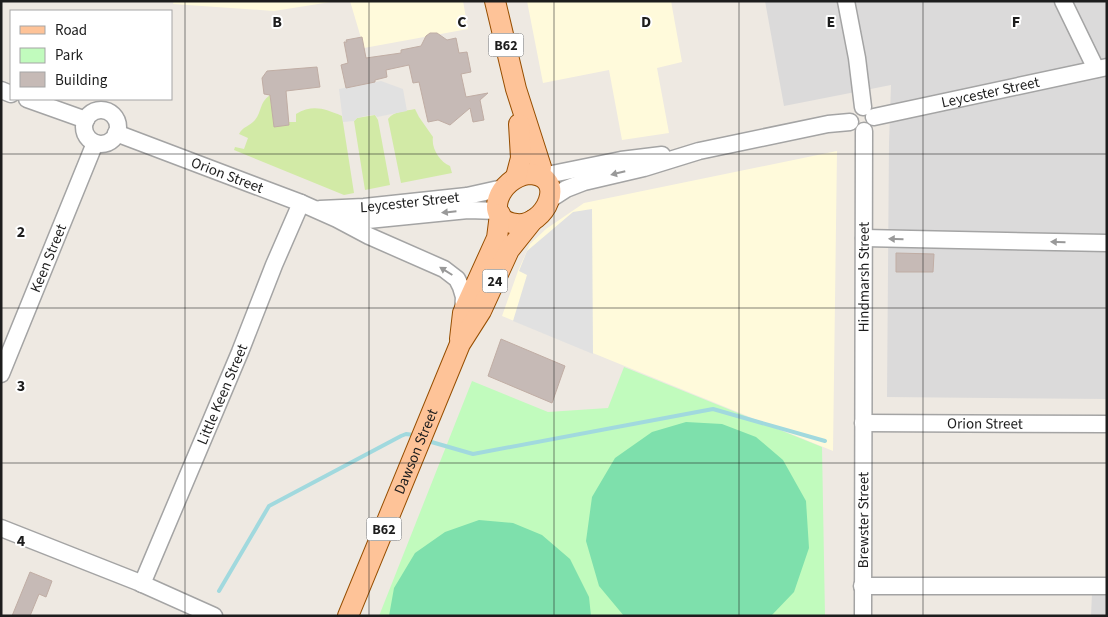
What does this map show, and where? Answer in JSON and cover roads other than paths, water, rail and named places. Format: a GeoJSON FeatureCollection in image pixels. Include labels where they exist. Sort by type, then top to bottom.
{"type":"FeatureCollection","features":[{"type":"Feature","properties":{"kind":"main road","name":"B62"},"geometry":{"type":"LineString","coordinates":[[495,1],[516,89],[541,167],[542,177],[549,188],[550,200]]}},
{"type":"Feature","properties":{"kind":"main road","name":"B62"},"geometry":{"type":"LineString","coordinates":[[499,212],[498,198],[509,182],[521,158],[516,89]]}},
{"type":"Feature","properties":{"kind":"main road"},"geometry":{"type":"LineString","coordinates":[[509,182],[528,174],[542,177]]}},
{"type":"Feature","properties":{"kind":"main road"},"geometry":{"type":"LineString","coordinates":[[499,212],[506,220],[521,224],[532,220],[546,208],[550,200]]}},
{"type":"Feature","properties":{"kind":"main road","name":"Dawson Street"},"geometry":{"type":"LineString","coordinates":[[460,344],[463,313],[497,238],[499,212]]}},
{"type":"Feature","properties":{"kind":"main road","name":"Dawson Street"},"geometry":{"type":"LineString","coordinates":[[348,616],[460,344],[481,311],[509,250],[532,220]]}},
{"type":"Feature","properties":{"kind":"street"},"geometry":{"type":"LineString","coordinates":[[542,177],[621,160],[699,151],[828,124],[868,130],[873,124],[868,112],[846,1]]}},
{"type":"Feature","properties":{"kind":"street"},"geometry":{"type":"LineString","coordinates":[[1063,1],[1102,68]]}},
{"type":"Feature","properties":{"kind":"street","name":"Leycester Street"},"geometry":{"type":"LineString","coordinates":[[868,112],[1102,68]]}},
{"type":"Feature","properties":{"kind":"street"},"geometry":{"type":"LineString","coordinates":[[30,100],[86,120]]}},
{"type":"Feature","properties":{"kind":"street"},"geometry":{"type":"LineString","coordinates":[[857,127],[851,113],[856,108],[868,112]]}},
{"type":"Feature","properties":{"kind":"street"},"geometry":{"type":"LineString","coordinates":[[96,111],[107,112],[113,116],[117,123],[116,133],[109,142],[104,144],[95,143],[88,139],[84,132],[86,120],[96,111]]}},
{"type":"Feature","properties":{"kind":"street","name":"Hindmarsh Street"},"geometry":{"type":"LineString","coordinates":[[857,127],[864,238],[863,423]]}},
{"type":"Feature","properties":{"kind":"street","name":"Orion Street"},"geometry":{"type":"LineString","coordinates":[[116,133],[308,206],[450,273],[461,287],[464,297],[463,313]]}},
{"type":"Feature","properties":{"kind":"street","name":"Keen Street"},"geometry":{"type":"LineString","coordinates":[[1,374],[95,143]]}},
{"type":"Feature","properties":{"kind":"street"},"geometry":{"type":"LineString","coordinates":[[550,200],[566,189],[584,182],[644,168],[699,151]]}},
{"type":"Feature","properties":{"kind":"street","name":"Leycester Street"},"geometry":{"type":"LineString","coordinates":[[308,206],[364,207],[467,196],[509,182]]}},
{"type":"Feature","properties":{"kind":"street","name":"Little Keen Street"},"geometry":{"type":"LineString","coordinates":[[142,584],[240,352],[274,265],[308,206]]}},
{"type":"Feature","properties":{"kind":"street","name":"Orion Street"},"geometry":{"type":"LineString","coordinates":[[338,219],[368,220],[468,210],[499,212]]}},
{"type":"Feature","properties":{"kind":"street"},"geometry":{"type":"LineString","coordinates":[[864,238],[1107,243]]}},
{"type":"Feature","properties":{"kind":"street","name":"Orion Street"},"geometry":{"type":"LineString","coordinates":[[863,423],[1107,424]]}},
{"type":"Feature","properties":{"kind":"street","name":"Brewster Street"},"geometry":{"type":"LineString","coordinates":[[863,423],[863,616]]}},
{"type":"Feature","properties":{"kind":"street"},"geometry":{"type":"LineString","coordinates":[[1,528],[142,584],[214,616]]}},
{"type":"Feature","properties":{"kind":"street"},"geometry":{"type":"LineString","coordinates":[[862,586],[1107,586]]}},
{"type":"Feature","properties":{"kind":"waterway"},"geometry":{"type":"LineString","coordinates":[[428,441],[473,454],[713,409],[825,441]]}},
{"type":"Feature","properties":{"kind":"waterway"},"geometry":{"type":"LineString","coordinates":[[219,591],[269,506],[401,436],[406,434],[414,435]]}}]}
